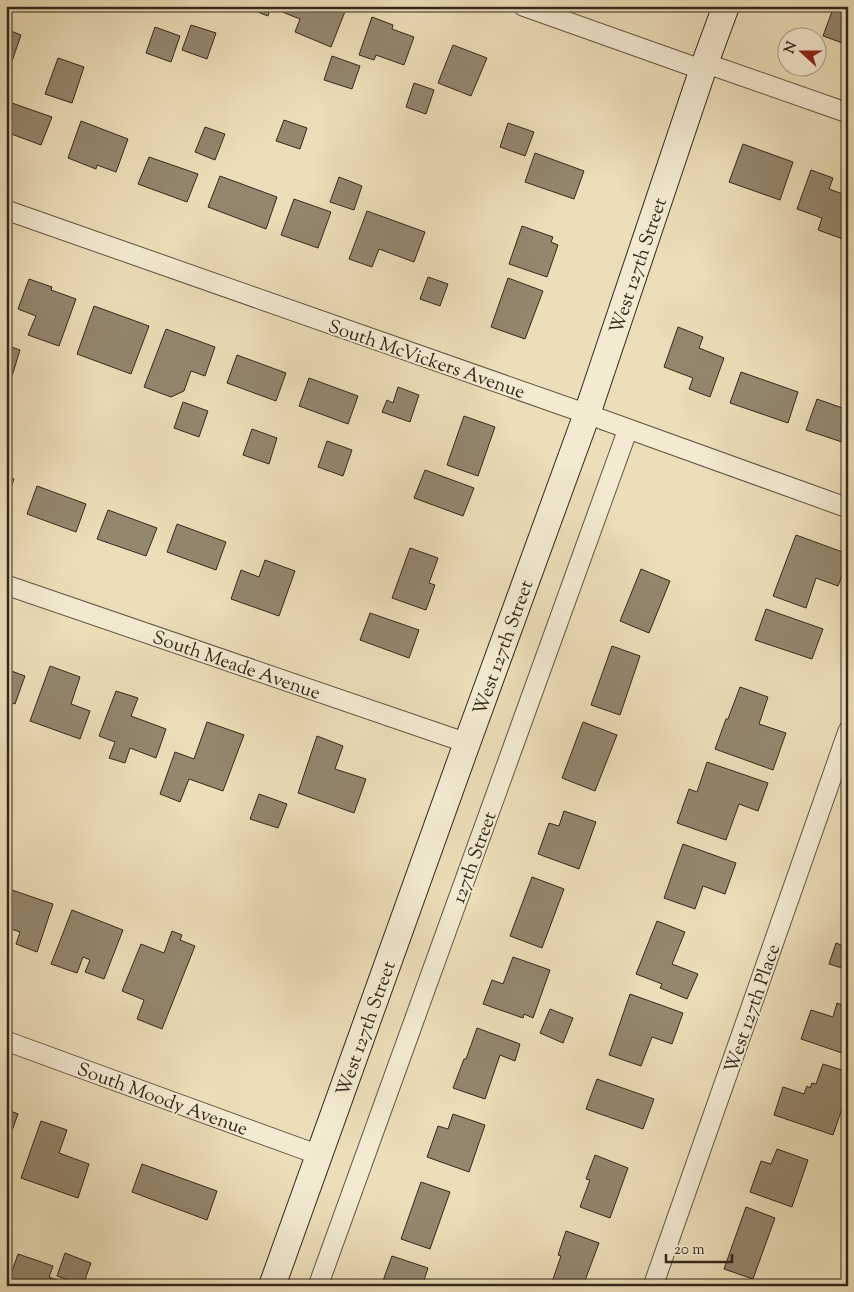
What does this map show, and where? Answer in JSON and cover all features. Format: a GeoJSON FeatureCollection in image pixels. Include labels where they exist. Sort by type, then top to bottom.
{"type":"FeatureCollection","features":[{"type":"Feature","properties":{"kind":"main road","name":"West 127th Street"},"geometry":{"type":"LineString","coordinates":[[272,1286],[467,743],[588,414],[704,66],[726,6]]}},
{"type":"Feature","properties":{"kind":"street"},"geometry":{"type":"LineString","coordinates":[[523,6],[848,113]]}},
{"type":"Feature","properties":{"kind":"street","name":"South McVickers Avenue"},"geometry":{"type":"LineString","coordinates":[[6,210],[588,414],[848,508]]}},
{"type":"Feature","properties":{"kind":"street","name":"127th Street"},"geometry":{"type":"LineString","coordinates":[[318,1286],[628,429]]}},
{"type":"Feature","properties":{"kind":"street","name":"South Meade Avenue"},"geometry":{"type":"LineString","coordinates":[[6,585],[467,743]]}},
{"type":"Feature","properties":{"kind":"street","name":"West 127th Place"},"geometry":{"type":"LineString","coordinates":[[654,1286],[848,731]]}},
{"type":"Feature","properties":{"kind":"street","name":"South Moody Avenue"},"geometry":{"type":"LineString","coordinates":[[6,1041],[319,1155]]}},
{"type":"Feature","properties":{"kind":"building"},"geometry":{"type":"Polygon","coordinates":[[[242,6],[271,6],[268,16],[242,6]]]}},
{"type":"Feature","properties":{"kind":"building"},"geometry":{"type":"Polygon","coordinates":[[[279,6],[340,6],[346,9],[331,47],[295,32],[300,19],[277,10],[279,6]]]}},
{"type":"Feature","properties":{"kind":"building"},"geometry":{"type":"Polygon","coordinates":[[[834,6],[848,6],[848,45],[826,37],[826,28],[834,6]]]}},
{"type":"Feature","properties":{"kind":"building"},"geometry":{"type":"Polygon","coordinates":[[[372,17],[393,25],[392,29],[414,37],[404,65],[376,55],[374,60],[359,55],[372,17]]]}},
{"type":"Feature","properties":{"kind":"building"},"geometry":{"type":"Polygon","coordinates":[[[191,25],[216,33],[207,59],[182,50],[191,25]]]}},
{"type":"Feature","properties":{"kind":"building"},"geometry":{"type":"Polygon","coordinates":[[[155,27],[180,36],[171,62],[146,53],[155,27]]]}},
{"type":"Feature","properties":{"kind":"building"},"geometry":{"type":"Polygon","coordinates":[[[6,29],[21,35],[12,61],[6,59],[6,29]]]}},
{"type":"Feature","properties":{"kind":"building"},"geometry":{"type":"Polygon","coordinates":[[[453,45],[487,58],[471,96],[438,83],[453,45]]]}},
{"type":"Feature","properties":{"kind":"building"},"geometry":{"type":"Polygon","coordinates":[[[332,56],[360,66],[352,89],[324,80],[332,56]]]}},
{"type":"Feature","properties":{"kind":"building"},"geometry":{"type":"Polygon","coordinates":[[[58,58],[84,67],[72,103],[45,94],[58,58]]]}},
{"type":"Feature","properties":{"kind":"building"},"geometry":{"type":"Polygon","coordinates":[[[414,83],[434,90],[426,114],[406,107],[414,83]]]}},
{"type":"Feature","properties":{"kind":"building"},"geometry":{"type":"Polygon","coordinates":[[[6,101],[52,117],[41,145],[6,132],[6,101]]]}},
{"type":"Feature","properties":{"kind":"building"},"geometry":{"type":"Polygon","coordinates":[[[284,120],[307,128],[300,149],[276,141],[284,120]]]}},
{"type":"Feature","properties":{"kind":"building"},"geometry":{"type":"Polygon","coordinates":[[[81,121],[128,139],[116,172],[97,165],[96,169],[68,158],[81,121]]]}},
{"type":"Feature","properties":{"kind":"building"},"geometry":{"type":"Polygon","coordinates":[[[508,123],[534,132],[525,156],[500,147],[508,123]]]}},
{"type":"Feature","properties":{"kind":"building"},"geometry":{"type":"Polygon","coordinates":[[[205,127],[225,134],[215,160],[195,152],[205,127]]]}},
{"type":"Feature","properties":{"kind":"building"},"geometry":{"type":"Polygon","coordinates":[[[743,144],[793,162],[780,200],[729,182],[743,144]]]}},
{"type":"Feature","properties":{"kind":"building"},"geometry":{"type":"Polygon","coordinates":[[[535,153],[584,171],[574,199],[525,182],[535,153]]]}},
{"type":"Feature","properties":{"kind":"building"},"geometry":{"type":"Polygon","coordinates":[[[149,157],[198,174],[187,202],[138,184],[149,157]]]}},
{"type":"Feature","properties":{"kind":"building"},"geometry":{"type":"Polygon","coordinates":[[[811,170],[833,178],[829,189],[848,196],[848,226],[843,239],[818,230],[822,218],[797,209],[811,170]]]}},
{"type":"Feature","properties":{"kind":"building"},"geometry":{"type":"Polygon","coordinates":[[[220,176],[277,197],[266,229],[208,207],[220,176]]]}},
{"type":"Feature","properties":{"kind":"building"},"geometry":{"type":"Polygon","coordinates":[[[339,177],[362,186],[354,210],[330,202],[339,177]]]}},
{"type":"Feature","properties":{"kind":"building"},"geometry":{"type":"Polygon","coordinates":[[[294,199],[331,212],[318,248],[281,235],[294,199]]]}},
{"type":"Feature","properties":{"kind":"building"},"geometry":{"type":"Polygon","coordinates":[[[367,211],[425,232],[414,262],[379,249],[372,267],[349,259],[367,211]]]}},
{"type":"Feature","properties":{"kind":"building"},"geometry":{"type":"Polygon","coordinates":[[[522,226],[553,237],[551,242],[558,245],[547,277],[509,264],[522,226]]]}},
{"type":"Feature","properties":{"kind":"building"},"geometry":{"type":"Polygon","coordinates":[[[428,277],[448,284],[440,306],[420,299],[428,277]]]}},
{"type":"Feature","properties":{"kind":"building"},"geometry":{"type":"Polygon","coordinates":[[[508,278],[543,291],[525,339],[491,327],[508,278]]]}},
{"type":"Feature","properties":{"kind":"building"},"geometry":{"type":"Polygon","coordinates":[[[29,279],[52,287],[51,290],[76,299],[59,346],[28,335],[36,316],[18,309],[29,279]]]}},
{"type":"Feature","properties":{"kind":"building"},"geometry":{"type":"Polygon","coordinates":[[[94,306],[149,326],[131,374],[77,354],[94,306]]]}},
{"type":"Feature","properties":{"kind":"building"},"geometry":{"type":"Polygon","coordinates":[[[678,327],[703,337],[699,348],[724,358],[710,397],[689,389],[693,378],[664,367],[678,327]]]}},
{"type":"Feature","properties":{"kind":"building"},"geometry":{"type":"Polygon","coordinates":[[[166,329],[215,347],[205,376],[191,371],[184,391],[171,397],[144,387],[166,329]]]}},
{"type":"Feature","properties":{"kind":"building"},"geometry":{"type":"Polygon","coordinates":[[[6,345],[20,350],[12,376],[6,374],[6,345]]]}},
{"type":"Feature","properties":{"kind":"building"},"geometry":{"type":"Polygon","coordinates":[[[237,355],[286,373],[276,401],[227,383],[237,355]]]}},
{"type":"Feature","properties":{"kind":"building"},"geometry":{"type":"Polygon","coordinates":[[[741,372],[798,392],[788,423],[730,403],[741,372]]]}},
{"type":"Feature","properties":{"kind":"building"},"geometry":{"type":"Polygon","coordinates":[[[309,378],[358,396],[348,424],[299,406],[309,378]]]}},
{"type":"Feature","properties":{"kind":"building"},"geometry":{"type":"Polygon","coordinates":[[[398,387],[419,395],[410,422],[382,412],[387,400],[393,403],[398,387]]]}},
{"type":"Feature","properties":{"kind":"building"},"geometry":{"type":"Polygon","coordinates":[[[817,399],[848,410],[848,444],[806,430],[817,399]]]}},
{"type":"Feature","properties":{"kind":"building"},"geometry":{"type":"Polygon","coordinates":[[[183,402],[208,411],[199,437],[174,428],[183,402]]]}},
{"type":"Feature","properties":{"kind":"building"},"geometry":{"type":"Polygon","coordinates":[[[464,416],[495,427],[478,476],[447,465],[464,416]]]}},
{"type":"Feature","properties":{"kind":"building"},"geometry":{"type":"Polygon","coordinates":[[[252,429],[277,438],[269,464],[243,455],[252,429]]]}},
{"type":"Feature","properties":{"kind":"building"},"geometry":{"type":"Polygon","coordinates":[[[327,441],[352,450],[343,476],[318,467],[327,441]]]}},
{"type":"Feature","properties":{"kind":"building"},"geometry":{"type":"Polygon","coordinates":[[[425,470],[474,488],[463,516],[414,498],[425,470]]]}},
{"type":"Feature","properties":{"kind":"building"},"geometry":{"type":"Polygon","coordinates":[[[6,477],[14,479],[6,501],[6,477]]]}},
{"type":"Feature","properties":{"kind":"building"},"geometry":{"type":"Polygon","coordinates":[[[37,486],[86,504],[76,532],[27,514],[37,486]]]}},
{"type":"Feature","properties":{"kind":"building"},"geometry":{"type":"Polygon","coordinates":[[[108,510],[157,528],[146,556],[97,539],[108,510]]]}},
{"type":"Feature","properties":{"kind":"building"},"geometry":{"type":"Polygon","coordinates":[[[177,524],[226,542],[216,570],[167,552],[177,524]]]}},
{"type":"Feature","properties":{"kind":"building"},"geometry":{"type":"Polygon","coordinates":[[[796,535],[848,554],[848,560],[838,586],[816,578],[806,608],[773,596],[796,535]]]}},
{"type":"Feature","properties":{"kind":"building"},"geometry":{"type":"Polygon","coordinates":[[[410,548],[438,558],[429,583],[435,585],[426,610],[392,598],[410,548]]]}},
{"type":"Feature","properties":{"kind":"building"},"geometry":{"type":"Polygon","coordinates":[[[265,560],[295,571],[279,616],[231,599],[241,570],[259,577],[265,560]]]}},
{"type":"Feature","properties":{"kind":"building"},"geometry":{"type":"Polygon","coordinates":[[[641,569],[670,581],[649,633],[620,621],[641,569]]]}},
{"type":"Feature","properties":{"kind":"building"},"geometry":{"type":"Polygon","coordinates":[[[766,609],[823,629],[812,659],[755,640],[766,609]]]}},
{"type":"Feature","properties":{"kind":"building"},"geometry":{"type":"Polygon","coordinates":[[[370,613],[419,630],[409,658],[360,640],[370,613]]]}},
{"type":"Feature","properties":{"kind":"building"},"geometry":{"type":"Polygon","coordinates":[[[612,646],[640,656],[620,715],[591,705],[612,646]]]}},
{"type":"Feature","properties":{"kind":"building"},"geometry":{"type":"Polygon","coordinates":[[[50,666],[80,677],[71,704],[90,711],[80,739],[30,721],[50,666]]]}},
{"type":"Feature","properties":{"kind":"building"},"geometry":{"type":"Polygon","coordinates":[[[6,669],[25,676],[15,704],[6,701],[6,669]]]}},
{"type":"Feature","properties":{"kind":"building"},"geometry":{"type":"Polygon","coordinates":[[[740,687],[768,697],[759,724],[786,733],[773,770],[715,749],[740,687]]]}},
{"type":"Feature","properties":{"kind":"building"},"geometry":{"type":"Polygon","coordinates":[[[116,691],[138,698],[131,716],[166,729],[156,758],[130,748],[125,763],[109,758],[115,742],[99,736],[116,691]]]}},
{"type":"Feature","properties":{"kind":"building"},"geometry":{"type":"Polygon","coordinates":[[[207,722],[244,735],[223,791],[189,779],[180,802],[160,794],[175,752],[194,759],[207,722]]]}},
{"type":"Feature","properties":{"kind":"building"},"geometry":{"type":"Polygon","coordinates":[[[583,722],[617,735],[595,791],[562,778],[583,722]]]}},
{"type":"Feature","properties":{"kind":"building"},"geometry":{"type":"Polygon","coordinates":[[[317,736],[343,746],[335,769],[366,779],[354,813],[298,793],[317,736]]]}},
{"type":"Feature","properties":{"kind":"building"},"geometry":{"type":"Polygon","coordinates":[[[707,762],[768,783],[758,811],[739,804],[726,840],[677,823],[689,789],[697,792],[707,762]]]}},
{"type":"Feature","properties":{"kind":"building"},"geometry":{"type":"Polygon","coordinates":[[[259,794],[287,804],[278,828],[250,819],[259,794]]]}},
{"type":"Feature","properties":{"kind":"building"},"geometry":{"type":"Polygon","coordinates":[[[564,811],[596,822],[579,869],[538,854],[549,823],[559,826],[564,811]]]}},
{"type":"Feature","properties":{"kind":"building"},"geometry":{"type":"Polygon","coordinates":[[[683,844],[736,863],[725,894],[703,886],[695,909],[664,898],[683,844]]]}},
{"type":"Feature","properties":{"kind":"building"},"geometry":{"type":"Polygon","coordinates":[[[532,877],[564,889],[542,948],[510,936],[532,877]]]}},
{"type":"Feature","properties":{"kind":"building"},"geometry":{"type":"Polygon","coordinates":[[[6,888],[53,904],[37,952],[16,944],[20,932],[8,928],[6,933],[6,888]]]}},
{"type":"Feature","properties":{"kind":"building"},"geometry":{"type":"Polygon","coordinates":[[[72,910],[123,930],[104,979],[85,972],[90,960],[83,957],[77,973],[51,964],[72,910]]]}},
{"type":"Feature","properties":{"kind":"building"},"geometry":{"type":"Polygon","coordinates":[[[848,910],[848,924],[844,922],[848,910]]]}},
{"type":"Feature","properties":{"kind":"building"},"geometry":{"type":"Polygon","coordinates":[[[657,921],[685,932],[672,964],[698,974],[687,999],[660,988],[662,984],[636,974],[657,921]]]}},
{"type":"Feature","properties":{"kind":"building"},"geometry":{"type":"Polygon","coordinates":[[[172,931],[182,935],[180,940],[195,946],[162,1029],[137,1019],[144,1000],[122,991],[141,944],[164,953],[172,931]]]}},
{"type":"Feature","properties":{"kind":"building"},"geometry":{"type":"Polygon","coordinates":[[[847,941],[848,970],[829,964],[836,943],[846,947],[847,941]]]}},
{"type":"Feature","properties":{"kind":"building"},"geometry":{"type":"Polygon","coordinates":[[[513,957],[550,970],[533,1018],[524,1014],[523,1018],[483,1004],[492,980],[503,984],[513,957]]]}},
{"type":"Feature","properties":{"kind":"building"},"geometry":{"type":"Polygon","coordinates":[[[848,991],[848,1055],[801,1039],[811,1010],[833,1017],[837,1003],[842,1005],[848,991]]]}},
{"type":"Feature","properties":{"kind":"building"},"geometry":{"type":"Polygon","coordinates":[[[630,994],[683,1013],[672,1044],[652,1037],[641,1066],[609,1055],[630,994]]]}},
{"type":"Feature","properties":{"kind":"building"},"geometry":{"type":"Polygon","coordinates":[[[550,1009],[573,1018],[563,1043],[540,1033],[550,1009]]]}},
{"type":"Feature","properties":{"kind":"building"},"geometry":{"type":"Polygon","coordinates":[[[477,1028],[520,1044],[515,1061],[500,1055],[485,1099],[453,1088],[477,1028]]]}},
{"type":"Feature","properties":{"kind":"building"},"geometry":{"type":"Polygon","coordinates":[[[823,1064],[848,1072],[848,1091],[833,1135],[774,1115],[783,1087],[804,1094],[807,1086],[810,1088],[812,1083],[816,1084],[823,1064]]]}},
{"type":"Feature","properties":{"kind":"building"},"geometry":{"type":"Polygon","coordinates":[[[597,1079],[654,1099],[643,1129],[586,1109],[597,1079]]]}},
{"type":"Feature","properties":{"kind":"building"},"geometry":{"type":"Polygon","coordinates":[[[6,1109],[18,1114],[8,1142],[6,1141],[6,1109]]]}},
{"type":"Feature","properties":{"kind":"building"},"geometry":{"type":"Polygon","coordinates":[[[453,1114],[485,1125],[469,1172],[427,1157],[438,1126],[448,1129],[453,1114]]]}},
{"type":"Feature","properties":{"kind":"building"},"geometry":{"type":"Polygon","coordinates":[[[41,1121],[67,1130],[59,1153],[89,1164],[78,1198],[21,1178],[41,1121]]]}},
{"type":"Feature","properties":{"kind":"building"},"geometry":{"type":"Polygon","coordinates":[[[777,1149],[808,1160],[792,1207],[750,1192],[761,1161],[771,1164],[777,1149]]]}},
{"type":"Feature","properties":{"kind":"building"},"geometry":{"type":"Polygon","coordinates":[[[595,1155],[628,1168],[610,1218],[580,1207],[590,1180],[586,1179],[595,1155]]]}},
{"type":"Feature","properties":{"kind":"building"},"geometry":{"type":"Polygon","coordinates":[[[142,1164],[217,1191],[207,1220],[132,1192],[142,1164]]]}},
{"type":"Feature","properties":{"kind":"building"},"geometry":{"type":"Polygon","coordinates":[[[421,1182],[450,1192],[430,1249],[401,1239],[421,1182]]]}},
{"type":"Feature","properties":{"kind":"building"},"geometry":{"type":"Polygon","coordinates":[[[746,1207],[775,1218],[753,1279],[724,1269],[746,1207]]]}},
{"type":"Feature","properties":{"kind":"building"},"geometry":{"type":"Polygon","coordinates":[[[566,1231],[599,1243],[583,1286],[562,1286],[552,1282],[561,1256],[558,1255],[566,1231]]]}},
{"type":"Feature","properties":{"kind":"building"},"geometry":{"type":"Polygon","coordinates":[[[65,1253],[91,1263],[83,1285],[57,1276],[65,1253]]]}},
{"type":"Feature","properties":{"kind":"building"},"geometry":{"type":"Polygon","coordinates":[[[18,1254],[53,1266],[49,1277],[73,1286],[7,1286],[18,1254]]]}},
{"type":"Feature","properties":{"kind":"building"},"geometry":{"type":"Polygon","coordinates":[[[392,1256],[428,1268],[422,1286],[381,1286],[392,1256]]]}}]}
